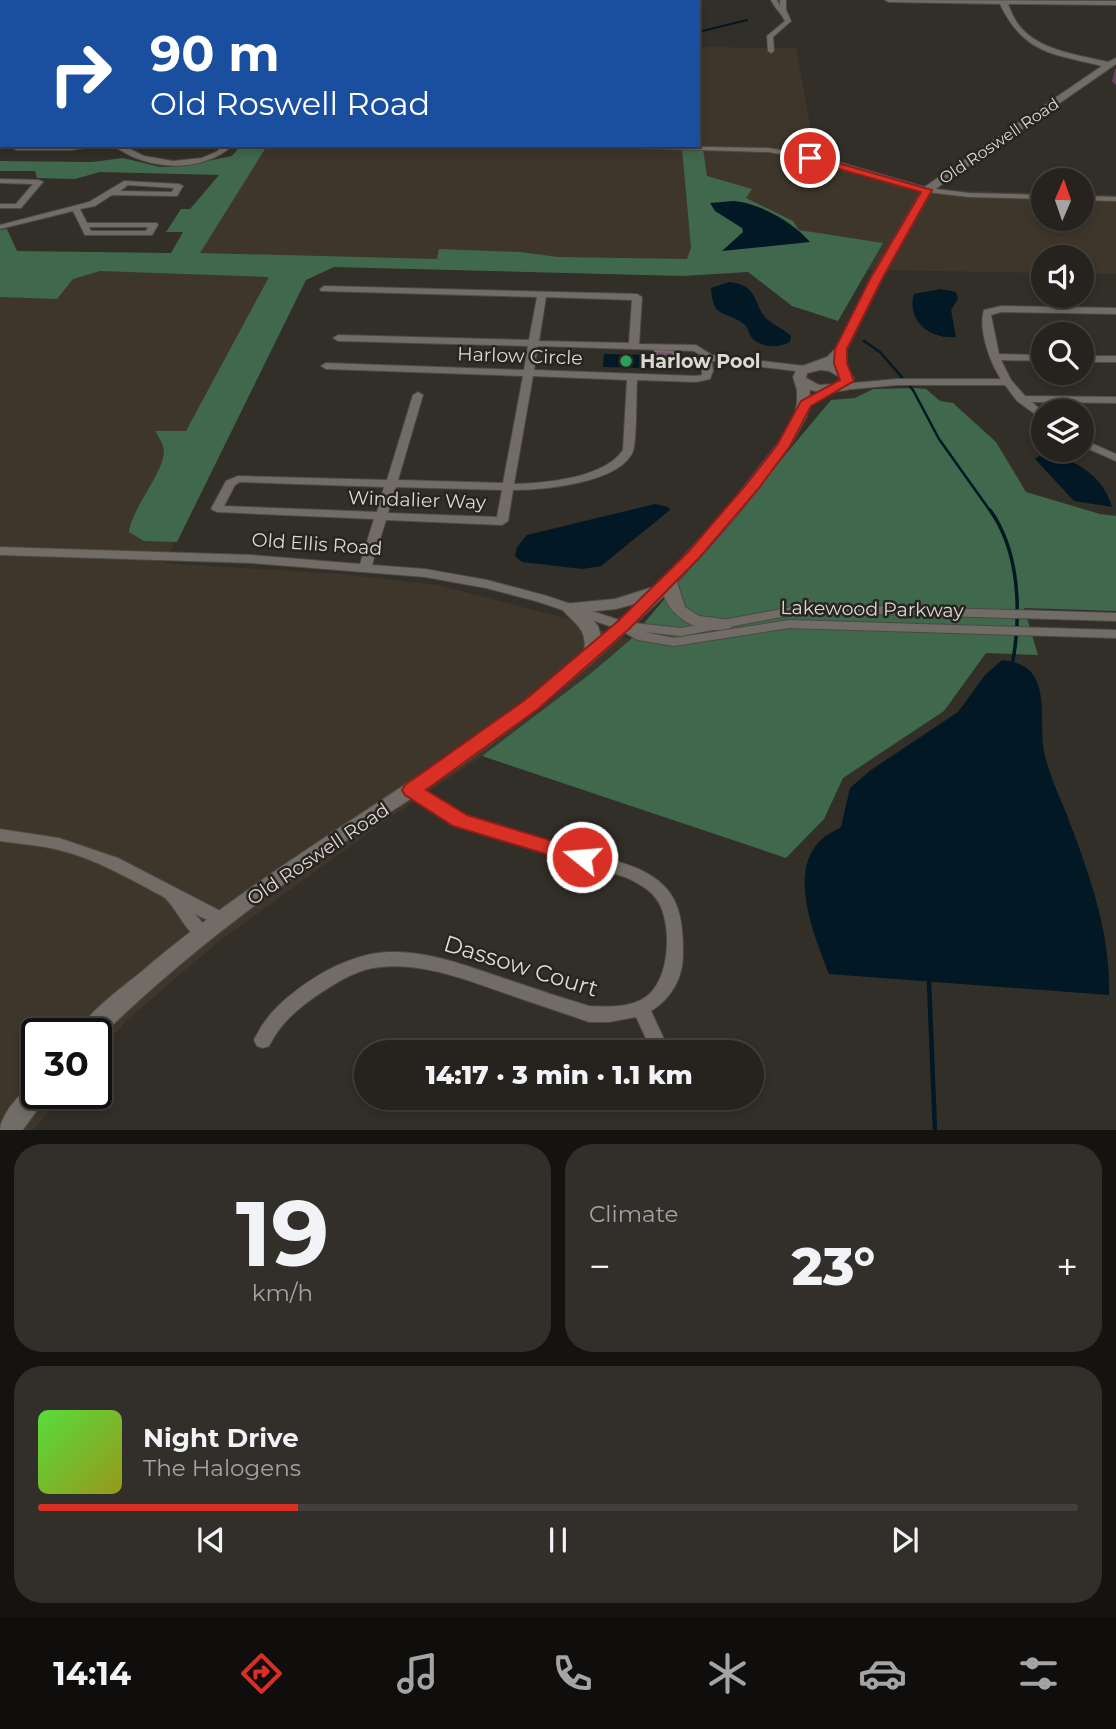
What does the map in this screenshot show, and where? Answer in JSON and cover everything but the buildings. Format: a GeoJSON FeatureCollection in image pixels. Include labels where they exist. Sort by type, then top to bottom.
{"type":"FeatureCollection","features":[{"type":"Feature","properties":{"kind":"street"},"geometry":{"type":"LineString","coordinates":[[889,0],[1116,3]]}},
{"type":"Feature","properties":{"kind":"street"},"geometry":{"type":"LineString","coordinates":[[1002,1],[1016,28],[1027,38],[1057,51],[1113,62]]}},
{"type":"Feature","properties":{"kind":"street"},"geometry":{"type":"LineString","coordinates":[[771,51],[769,36],[788,21],[785,4],[773,2]]}},
{"type":"Feature","properties":{"kind":"street","name":"Old Roswell Road"},"geometry":{"type":"LineString","coordinates":[[806,374],[831,359],[841,349],[876,279],[927,190],[1113,62]]}},
{"type":"Feature","properties":{"kind":"street"},"geometry":{"type":"LineString","coordinates":[[14,147],[83,147]]}},
{"type":"Feature","properties":{"kind":"street"},"geometry":{"type":"LineString","coordinates":[[120,147],[143,159],[172,162],[206,158],[226,147]]}},
{"type":"Feature","properties":{"kind":"street"},"geometry":{"type":"LineString","coordinates":[[670,147],[768,150],[815,159],[927,190],[969,195],[1031,197]]}},
{"type":"Feature","properties":{"kind":"street"},"geometry":{"type":"LineString","coordinates":[[0,181],[39,182],[18,206],[0,206]]}},
{"type":"Feature","properties":{"kind":"street"},"geometry":{"type":"LineString","coordinates":[[0,227],[76,209],[101,200],[111,193],[127,183],[179,186],[174,194],[111,193]]}},
{"type":"Feature","properties":{"kind":"street"},"geometry":{"type":"LineString","coordinates":[[1094,198],[1116,199]]}},
{"type":"Feature","properties":{"kind":"street"},"geometry":{"type":"LineString","coordinates":[[76,209],[84,225],[88,233],[149,233],[154,225],[84,225]]}},
{"type":"Feature","properties":{"kind":"street"},"geometry":{"type":"LineString","coordinates":[[324,289],[637,297],[634,346]]}},
{"type":"Feature","properties":{"kind":"street"},"geometry":{"type":"LineString","coordinates":[[392,483],[508,487],[542,294]]}},
{"type":"Feature","properties":{"kind":"street"},"geometry":{"type":"LineString","coordinates":[[1031,407],[1004,379],[993,357],[986,314],[990,310],[1116,311]]}},
{"type":"Feature","properties":{"kind":"street","name":"Harlow Circle"},"geometry":{"type":"LineString","coordinates":[[338,338],[696,348],[704,351],[707,357],[806,374]]}},
{"type":"Feature","properties":{"kind":"street"},"geometry":{"type":"LineString","coordinates":[[840,381],[841,349]]}},
{"type":"Feature","properties":{"kind":"street"},"geometry":{"type":"LineString","coordinates":[[707,357],[708,370]]}},
{"type":"Feature","properties":{"kind":"street"},"geometry":{"type":"LineString","coordinates":[[993,357],[1031,358]]}},
{"type":"Feature","properties":{"kind":"street"},"geometry":{"type":"LineString","coordinates":[[1094,359],[1116,359]]}},
{"type":"Feature","properties":{"kind":"street","name":"Harlow Circle"},"geometry":{"type":"LineString","coordinates":[[326,366],[701,379],[708,375],[708,370],[726,367],[806,374]]}},
{"type":"Feature","properties":{"kind":"street"},"geometry":{"type":"LineString","coordinates":[[806,374],[835,368],[840,381]]}},
{"type":"Feature","properties":{"kind":"street"},"geometry":{"type":"LineString","coordinates":[[806,374],[813,388],[840,381],[1004,379]]}},
{"type":"Feature","properties":{"kind":"street"},"geometry":{"type":"LineString","coordinates":[[806,374],[806,404]]}},
{"type":"Feature","properties":{"kind":"street","name":"Windalier Way"},"geometry":{"type":"LineString","coordinates":[[392,483],[238,479],[230,483],[216,509],[502,521],[508,487],[546,485],[606,471],[621,464],[628,450],[632,377]]}},
{"type":"Feature","properties":{"kind":"street","name":"Old Roswell Road"},"geometry":{"type":"LineString","coordinates":[[105,1018],[136,989],[222,920],[516,716],[592,653],[664,586],[754,485],[783,446],[806,404],[840,381]]}},
{"type":"Feature","properties":{"kind":"street"},"geometry":{"type":"LineString","coordinates":[[366,566],[418,395]]}},
{"type":"Feature","properties":{"kind":"street"},"geometry":{"type":"LineString","coordinates":[[1021,398],[1116,400]]}},
{"type":"Feature","properties":{"kind":"street"},"geometry":{"type":"LineString","coordinates":[[1094,447],[1116,457]]}},
{"type":"Feature","properties":{"kind":"street","name":"Old Ellis Road"},"geometry":{"type":"LineString","coordinates":[[0,551],[202,556],[366,566],[466,580],[570,607],[623,626]]}},
{"type":"Feature","properties":{"kind":"street"},"geometry":{"type":"LineString","coordinates":[[570,607],[616,604],[664,586],[681,614],[700,622],[725,624]]}},
{"type":"Feature","properties":{"kind":"street"},"geometry":{"type":"LineString","coordinates":[[570,607],[591,627],[594,640],[592,653]]}},
{"type":"Feature","properties":{"kind":"street","name":"Lakewood Parkway"},"geometry":{"type":"LineString","coordinates":[[623,626],[673,632],[792,611],[838,609],[1116,617]]}},
{"type":"Feature","properties":{"kind":"street","name":"Lakewood Parkway"},"geometry":{"type":"LineString","coordinates":[[623,626],[643,637],[674,642],[789,624],[1116,634]]}},
{"type":"Feature","properties":{"kind":"street"},"geometry":{"type":"LineString","coordinates":[[412,790],[460,820],[630,872],[655,886],[666,898],[673,913],[676,963],[665,989],[640,1009],[656,1040]]}},
{"type":"Feature","properties":{"kind":"street"},"geometry":{"type":"LineString","coordinates":[[0,835],[59,844],[112,862],[138,873],[177,898],[192,902],[222,920]]}},
{"type":"Feature","properties":{"kind":"street"},"geometry":{"type":"LineString","coordinates":[[177,898],[181,909],[204,934]]}},
{"type":"Feature","properties":{"kind":"street","name":"Dassow Court"},"geometry":{"type":"LineString","coordinates":[[263,1040],[276,1016],[322,980],[354,965],[388,958],[431,962],[589,1014],[615,1016],[640,1009]]}},
{"type":"Feature","properties":{"kind":"street"},"geometry":{"type":"LineString","coordinates":[[7,1130],[24,1109]]}},
{"type":"Feature","properties":{"kind":"shaded area"},"geometry":{"type":"Polygon","coordinates":[[[700,47],[796,48],[816,157],[927,189],[1031,193],[1031,231],[1094,231],[1094,194],[1116,195],[1116,274],[1094,273],[1094,245],[1031,245],[1031,273],[304,260],[165,563],[342,574],[438,585],[577,621],[630,640],[482,756],[386,820],[217,943],[127,1020],[112,1037],[112,1018],[21,1018],[21,1109],[51,1109],[33,1130],[0,1130],[0,252],[192,256],[257,147],[700,147],[700,47]]]}},
{"type":"Feature","properties":{"kind":"green space"},"geometry":{"type":"Polygon","coordinates":[[[239,147],[271,147],[265,149],[200,253],[437,259],[439,249],[520,252],[558,257],[687,259],[691,248],[682,148],[703,149],[707,176],[752,189],[746,198],[793,221],[799,230],[883,243],[838,321],[792,306],[748,272],[683,276],[334,267],[306,280],[177,542],[144,541],[129,532],[164,454],[155,431],[186,431],[269,277],[100,271],[73,279],[57,299],[0,297],[0,230],[7,229],[17,251],[171,253],[183,232],[166,232],[181,209],[190,209],[219,175],[100,172],[75,179],[37,178],[35,171],[0,171],[0,161],[92,162],[123,158],[160,167],[182,166],[232,156],[239,147]]]}},
{"type":"Feature","properties":{"kind":"green space"},"geometry":{"type":"Polygon","coordinates":[[[873,389],[926,389],[940,401],[953,403],[996,442],[1026,492],[1100,514],[1116,516],[1116,611],[1024,608],[1038,655],[986,653],[944,711],[843,778],[824,819],[786,858],[482,756],[630,640],[831,400],[855,398],[873,389]]]}},
{"type":"Feature","properties":{"kind":"water"},"geometry":{"type":"Polygon","coordinates":[[[734,201],[754,205],[775,215],[794,227],[810,242],[722,251],[743,232],[742,228],[715,211],[710,203],[734,201]]]}},
{"type":"Feature","properties":{"kind":"water"},"geometry":{"type":"Polygon","coordinates":[[[729,282],[751,291],[768,320],[791,336],[790,342],[776,346],[761,344],[752,338],[745,325],[718,310],[714,305],[711,288],[729,282]]]}},
{"type":"Feature","properties":{"kind":"water"},"geometry":{"type":"Polygon","coordinates":[[[941,289],[956,292],[958,299],[951,310],[956,337],[930,332],[917,320],[914,313],[914,294],[941,289]]]}},
{"type":"Feature","properties":{"kind":"water","name":"Harlow Pool"},"geometry":{"type":"Polygon","coordinates":[[[604,354],[649,355],[649,368],[603,367],[604,354]]]}},
{"type":"Feature","properties":{"kind":"water"},"geometry":{"type":"Polygon","coordinates":[[[1038,462],[1072,462],[1085,469],[1102,486],[1112,507],[1074,501],[1038,462]]]}},
{"type":"Feature","properties":{"kind":"water"},"geometry":{"type":"Polygon","coordinates":[[[655,504],[670,510],[601,566],[582,569],[522,562],[515,556],[517,547],[527,535],[655,504]]]}},
{"type":"Feature","properties":{"kind":"water"},"geometry":{"type":"Polygon","coordinates":[[[1002,660],[1028,669],[1039,689],[1045,754],[1097,903],[1109,972],[1109,995],[829,974],[807,905],[806,868],[811,852],[824,837],[841,827],[850,788],[871,770],[958,712],[985,675],[1002,660]]]}},
{"type":"Feature","properties":{"kind":"waterway"},"geometry":{"type":"LineString","coordinates":[[700,32],[747,20]]}},
{"type":"Feature","properties":{"kind":"waterway"},"geometry":{"type":"LineString","coordinates":[[864,341],[880,352],[913,390],[939,439],[991,512]]}},
{"type":"Feature","properties":{"kind":"waterway"},"geometry":{"type":"LineString","coordinates":[[990,510],[1000,527],[1013,563],[1017,603],[1013,661]]}},
{"type":"Feature","properties":{"kind":"waterway"},"geometry":{"type":"LineString","coordinates":[[929,982],[935,1130]]}},
{"type":"Feature","properties":{"kind":"place","name":"Harlow Pool"},"geometry":{"type":"Point","coordinates":[626,361]}},
{"type":"Feature","properties":{"kind":"route"},"geometry":{"type":"LineString","coordinates":[[582,857],[460,820],[412,790],[467,753],[531,704],[623,626],[726,519],[783,446],[806,404],[818,395],[842,387],[848,381],[841,363],[841,349],[876,279],[927,190],[810,158]]}}]}
